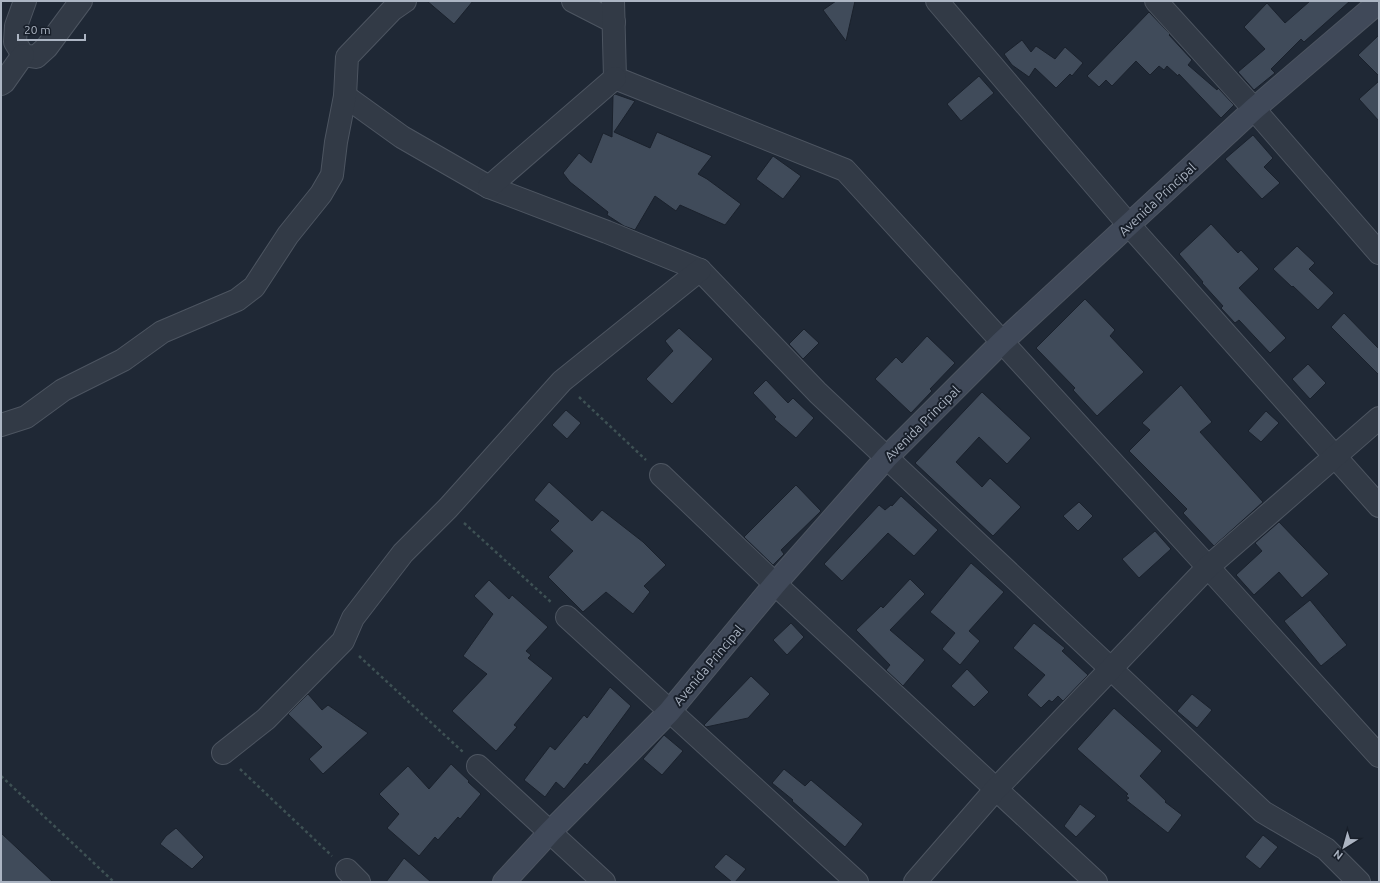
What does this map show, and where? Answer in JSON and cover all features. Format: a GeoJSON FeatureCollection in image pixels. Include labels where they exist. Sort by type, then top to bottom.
{"type":"FeatureCollection","features":[{"type":"Feature","properties":{"kind":"street"},"geometry":{"type":"LineString","coordinates":[[25,1],[16,26],[15,42],[23,55],[36,57],[47,47],[81,1]]}},
{"type":"Feature","properties":{"kind":"street"},"geometry":{"type":"LineString","coordinates":[[1,425],[26,417],[63,390],[123,360],[162,332],[237,300],[254,287],[288,235],[321,194],[332,175],[336,142],[345,96],[348,57],[392,10],[405,1]]}},
{"type":"Feature","properties":{"kind":"street"},"geometry":{"type":"LineString","coordinates":[[573,1],[614,22]]}},
{"type":"Feature","properties":{"kind":"street"},"geometry":{"type":"LineString","coordinates":[[490,187],[615,78],[613,1]]}},
{"type":"Feature","properties":{"kind":"street"},"geometry":{"type":"LineString","coordinates":[[1156,1],[1254,109],[1379,253]]}},
{"type":"Feature","properties":{"kind":"street","name":"Avenida Principal"},"geometry":{"type":"LineString","coordinates":[[504,882],[550,832],[669,712],[775,584],[887,458],[1002,342],[1254,109],[1379,2]]}},
{"type":"Feature","properties":{"kind":"street"},"geometry":{"type":"LineString","coordinates":[[945,5],[1129,225],[1379,506]]}},
{"type":"Feature","properties":{"kind":"street"},"geometry":{"type":"LineString","coordinates":[[1,84],[23,55]]}},
{"type":"Feature","properties":{"kind":"street"},"geometry":{"type":"LineString","coordinates":[[615,78],[845,170],[1379,756]]}},
{"type":"Feature","properties":{"kind":"street"},"geometry":{"type":"LineString","coordinates":[[345,96],[402,138],[490,187],[700,270],[818,393],[1263,812],[1326,849],[1359,882]]}},
{"type":"Feature","properties":{"kind":"street"},"geometry":{"type":"LineString","coordinates":[[223,753],[266,718],[343,641],[353,618],[403,553],[448,508],[562,381],[700,270]]}},
{"type":"Feature","properties":{"kind":"street"},"geometry":{"type":"LineString","coordinates":[[915,882],[996,789],[1208,567],[1379,418]]}},
{"type":"Feature","properties":{"kind":"street"},"geometry":{"type":"LineString","coordinates":[[661,475],[775,584],[1096,882]]}},
{"type":"Feature","properties":{"kind":"street"},"geometry":{"type":"LineString","coordinates":[[567,617],[669,712],[857,882]]}},
{"type":"Feature","properties":{"kind":"street"},"geometry":{"type":"LineString","coordinates":[[478,766],[604,882]]}},
{"type":"Feature","properties":{"kind":"path"},"geometry":{"type":"LineString","coordinates":[[562,381],[661,475]]}},
{"type":"Feature","properties":{"kind":"path"},"geometry":{"type":"LineString","coordinates":[[448,508],[567,617]]}},
{"type":"Feature","properties":{"kind":"path"},"geometry":{"type":"LineString","coordinates":[[343,641],[478,766]]}},
{"type":"Feature","properties":{"kind":"path"},"geometry":{"type":"LineString","coordinates":[[223,753],[353,876]]}},
{"type":"Feature","properties":{"kind":"path"},"geometry":{"type":"LineString","coordinates":[[1,776],[114,882]]}},
{"type":"Feature","properties":{"kind":"building"},"geometry":{"type":"Polygon","coordinates":[[[427,1],[473,1],[454,24],[427,1]]]}},
{"type":"Feature","properties":{"kind":"building"},"geometry":{"type":"Polygon","coordinates":[[[836,1],[855,1],[846,41],[823,10],[836,1]]]}},
{"type":"Feature","properties":{"kind":"building"},"geometry":{"type":"Polygon","coordinates":[[[1310,1],[1350,1],[1304,42],[1301,39],[1271,69],[1275,73],[1254,90],[1238,72],[1265,49],[1244,27],[1267,3],[1285,23],[1310,1]]]}},
{"type":"Feature","properties":{"kind":"building"},"geometry":{"type":"Polygon","coordinates":[[[1149,12],[1192,60],[1188,65],[1217,90],[1218,88],[1234,105],[1221,118],[1179,74],[1178,76],[1167,66],[1164,70],[1159,66],[1150,75],[1136,61],[1112,86],[1106,80],[1099,87],[1087,76],[1149,12]]]}},
{"type":"Feature","properties":{"kind":"building"},"geometry":{"type":"Polygon","coordinates":[[[1379,35],[1379,76],[1358,55],[1379,35]]]}},
{"type":"Feature","properties":{"kind":"building"},"geometry":{"type":"Polygon","coordinates":[[[1022,40],[1031,52],[1036,46],[1055,59],[1065,47],[1083,63],[1072,76],[1070,74],[1056,88],[1035,68],[1029,77],[1012,65],[1004,54],[1022,40]]]}},
{"type":"Feature","properties":{"kind":"building"},"geometry":{"type":"Polygon","coordinates":[[[979,76],[994,93],[961,121],[947,104],[979,76]]]}},
{"type":"Feature","properties":{"kind":"building"},"geometry":{"type":"Polygon","coordinates":[[[1379,81],[1379,121],[1359,99],[1379,81]]]}},
{"type":"Feature","properties":{"kind":"building"},"geometry":{"type":"Polygon","coordinates":[[[615,94],[635,101],[614,132],[650,148],[657,132],[712,156],[698,174],[741,204],[725,225],[680,205],[676,211],[655,196],[635,230],[624,226],[607,215],[608,212],[570,182],[563,173],[579,153],[591,163],[603,133],[612,137],[613,96],[615,94]]]}},
{"type":"Feature","properties":{"kind":"building"},"geometry":{"type":"Polygon","coordinates":[[[1253,135],[1273,158],[1264,167],[1280,183],[1262,199],[1225,159],[1253,135]]]}},
{"type":"Feature","properties":{"kind":"building"},"geometry":{"type":"Polygon","coordinates":[[[773,156],[801,176],[783,199],[756,179],[773,156]]]}},
{"type":"Feature","properties":{"kind":"building"},"geometry":{"type":"Polygon","coordinates":[[[1211,224],[1238,253],[1241,250],[1259,269],[1239,288],[1286,338],[1270,353],[1239,320],[1235,323],[1221,308],[1223,306],[1179,254],[1211,224]]]}},
{"type":"Feature","properties":{"kind":"building"},"geometry":{"type":"Polygon","coordinates":[[[1297,246],[1315,263],[1309,269],[1334,293],[1318,310],[1273,269],[1297,246]]]}},
{"type":"Feature","properties":{"kind":"building"},"geometry":{"type":"Polygon","coordinates":[[[1085,299],[1115,330],[1110,336],[1144,372],[1097,416],[1073,390],[1075,388],[1036,348],[1085,299]]]}},
{"type":"Feature","properties":{"kind":"building"},"geometry":{"type":"Polygon","coordinates":[[[1344,313],[1379,349],[1379,375],[1331,327],[1344,313]]]}},
{"type":"Feature","properties":{"kind":"building"},"geometry":{"type":"Polygon","coordinates":[[[679,328],[713,359],[672,404],[646,379],[673,351],[665,341],[679,328]]]}},
{"type":"Feature","properties":{"kind":"building"},"geometry":{"type":"Polygon","coordinates":[[[804,329],[819,343],[803,359],[789,344],[804,329]]]}},
{"type":"Feature","properties":{"kind":"building"},"geometry":{"type":"Polygon","coordinates":[[[927,336],[955,363],[930,389],[932,391],[911,413],[875,379],[896,357],[902,363],[927,336]]]}},
{"type":"Feature","properties":{"kind":"building"},"geometry":{"type":"Polygon","coordinates":[[[1308,364],[1326,383],[1310,399],[1292,379],[1308,364]]]}},
{"type":"Feature","properties":{"kind":"building"},"geometry":{"type":"Polygon","coordinates":[[[766,380],[788,403],[793,398],[814,418],[796,438],[774,419],[776,417],[753,393],[766,380]]]}},
{"type":"Feature","properties":{"kind":"building"},"geometry":{"type":"Polygon","coordinates":[[[1181,385],[1212,422],[1200,432],[1263,502],[1214,546],[1183,513],[1187,509],[1129,451],[1150,430],[1142,423],[1181,385]]]}},
{"type":"Feature","properties":{"kind":"building"},"geometry":{"type":"Polygon","coordinates":[[[982,392],[1031,438],[1007,464],[979,437],[956,462],[982,487],[990,478],[1021,507],[993,536],[915,463],[982,392]]]}},
{"type":"Feature","properties":{"kind":"building"},"geometry":{"type":"Polygon","coordinates":[[[566,410],[581,423],[567,439],[552,425],[566,410]]]}},
{"type":"Feature","properties":{"kind":"building"},"geometry":{"type":"Polygon","coordinates":[[[1266,411],[1279,423],[1261,442],[1248,431],[1266,411]]]}},
{"type":"Feature","properties":{"kind":"building"},"geometry":{"type":"Polygon","coordinates":[[[549,482],[592,521],[602,510],[643,542],[666,565],[644,586],[650,592],[633,614],[606,592],[583,612],[548,577],[573,551],[550,530],[559,521],[534,500],[549,482]]]}},
{"type":"Feature","properties":{"kind":"building"},"geometry":{"type":"Polygon","coordinates":[[[796,485],[821,511],[781,550],[784,554],[773,565],[744,537],[796,485]]]}},
{"type":"Feature","properties":{"kind":"building"},"geometry":{"type":"Polygon","coordinates":[[[901,496],[938,530],[914,556],[888,533],[842,581],[824,564],[879,505],[885,510],[891,505],[892,506],[901,496]]]}},
{"type":"Feature","properties":{"kind":"building"},"geometry":{"type":"Polygon","coordinates":[[[1079,502],[1093,516],[1078,531],[1063,516],[1079,502]]]}},
{"type":"Feature","properties":{"kind":"building"},"geometry":{"type":"Polygon","coordinates":[[[1279,522],[1329,574],[1302,598],[1279,572],[1254,595],[1236,575],[1262,551],[1255,543],[1279,522]]]}},
{"type":"Feature","properties":{"kind":"building"},"geometry":{"type":"Polygon","coordinates":[[[1155,531],[1171,549],[1139,578],[1122,559],[1155,531]]]}},
{"type":"Feature","properties":{"kind":"building"},"geometry":{"type":"Polygon","coordinates":[[[971,563],[1004,592],[969,631],[980,641],[960,665],[942,649],[955,633],[930,612],[971,563]]]}},
{"type":"Feature","properties":{"kind":"building"},"geometry":{"type":"Polygon","coordinates":[[[910,579],[925,594],[890,630],[925,660],[903,686],[886,670],[890,665],[856,630],[881,606],[883,608],[910,579]]]}},
{"type":"Feature","properties":{"kind":"building"},"geometry":{"type":"Polygon","coordinates":[[[489,580],[509,599],[512,595],[548,627],[526,651],[531,655],[528,658],[553,678],[514,725],[517,727],[496,751],[452,711],[487,674],[463,656],[493,614],[474,596],[489,580]]]}},
{"type":"Feature","properties":{"kind":"building"},"geometry":{"type":"Polygon","coordinates":[[[1310,600],[1347,645],[1321,666],[1284,621],[1310,600]]]}},
{"type":"Feature","properties":{"kind":"building"},"geometry":{"type":"Polygon","coordinates":[[[791,623],[804,637],[787,655],[773,640],[791,623]]]}},
{"type":"Feature","properties":{"kind":"building"},"geometry":{"type":"Polygon","coordinates":[[[1034,623],[1065,648],[1062,651],[1088,675],[1063,701],[1058,696],[1052,702],[1049,700],[1041,708],[1027,695],[1045,675],[1013,648],[1034,623]]]}},
{"type":"Feature","properties":{"kind":"building"},"geometry":{"type":"Polygon","coordinates":[[[967,669],[989,692],[974,707],[951,686],[967,669]]]}},
{"type":"Feature","properties":{"kind":"building"},"geometry":{"type":"Polygon","coordinates":[[[751,676],[770,694],[748,718],[706,727],[704,725],[751,676]]]}},
{"type":"Feature","properties":{"kind":"building"},"geometry":{"type":"Polygon","coordinates":[[[610,687],[631,706],[587,765],[585,763],[564,789],[556,782],[545,797],[524,780],[550,746],[555,750],[584,715],[587,718],[610,687]]]}},
{"type":"Feature","properties":{"kind":"building"},"geometry":{"type":"Polygon","coordinates":[[[308,694],[322,710],[328,705],[368,733],[323,774],[309,759],[322,747],[288,714],[308,694]]]}},
{"type":"Feature","properties":{"kind":"building"},"geometry":{"type":"Polygon","coordinates":[[[1192,694],[1212,710],[1197,728],[1177,711],[1192,694]]]}},
{"type":"Feature","properties":{"kind":"building"},"geometry":{"type":"Polygon","coordinates":[[[1114,708],[1162,751],[1140,776],[1166,801],[1165,802],[1182,815],[1168,833],[1126,800],[1129,798],[1126,796],[1128,794],[1077,749],[1114,708]]]}},
{"type":"Feature","properties":{"kind":"building"},"geometry":{"type":"Polygon","coordinates":[[[664,735],[683,751],[662,775],[643,759],[664,735]]]}},
{"type":"Feature","properties":{"kind":"building"},"geometry":{"type":"Polygon","coordinates":[[[451,764],[481,794],[460,819],[458,817],[438,840],[435,837],[419,856],[387,828],[399,814],[379,794],[408,766],[429,789],[451,764]]]}},
{"type":"Feature","properties":{"kind":"building"},"geometry":{"type":"Polygon","coordinates":[[[784,769],[805,786],[811,780],[863,824],[845,847],[772,783],[784,769]]]}},
{"type":"Feature","properties":{"kind":"building"},"geometry":{"type":"Polygon","coordinates":[[[1080,804],[1096,816],[1076,837],[1064,826],[1080,804]]]}},
{"type":"Feature","properties":{"kind":"building"},"geometry":{"type":"Polygon","coordinates":[[[176,828],[204,857],[192,869],[160,844],[166,836],[176,828]]]}},
{"type":"Feature","properties":{"kind":"building"},"geometry":{"type":"Polygon","coordinates":[[[1,833],[53,882],[1,882],[1,833]]]}},
{"type":"Feature","properties":{"kind":"building"},"geometry":{"type":"Polygon","coordinates":[[[1263,835],[1278,847],[1260,869],[1245,857],[1263,835]]]}},
{"type":"Feature","properties":{"kind":"building"},"geometry":{"type":"Polygon","coordinates":[[[726,854],[746,869],[735,882],[732,882],[714,867],[726,854]]]}},
{"type":"Feature","properties":{"kind":"building"},"geometry":{"type":"Polygon","coordinates":[[[404,858],[431,882],[386,882],[404,858]]]}}]}
